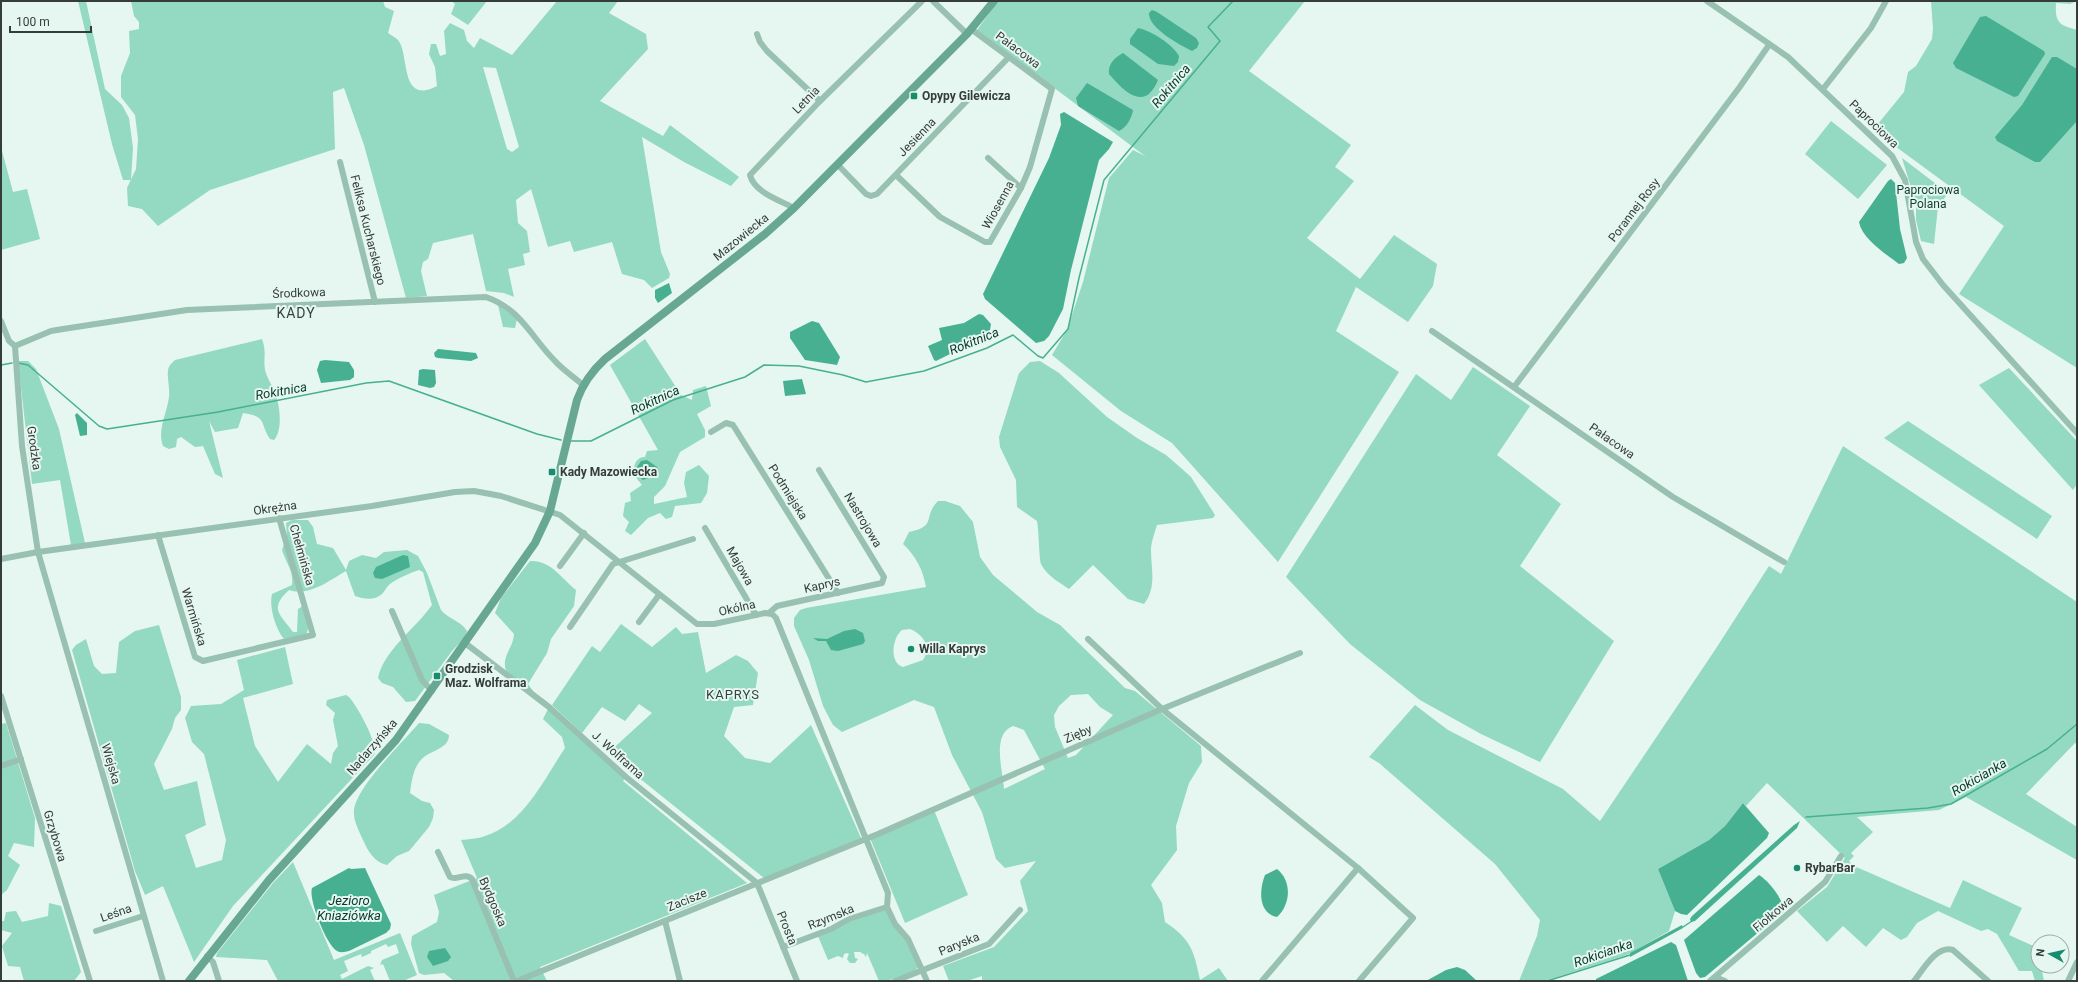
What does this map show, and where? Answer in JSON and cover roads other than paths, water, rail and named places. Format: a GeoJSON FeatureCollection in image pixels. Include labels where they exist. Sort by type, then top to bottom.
{"type":"FeatureCollection","features":[{"type":"Feature","properties":{"kind":"street","name":"Letnia"},"geometry":{"type":"LineString","coordinates":[[794,208],[752,183],[750,174],[820,101],[922,1]]}},
{"type":"Feature","properties":{"kind":"street","name":"Pałacowa"},"geometry":{"type":"LineString","coordinates":[[933,1],[969,32],[1009,56],[1052,89]]}},
{"type":"Feature","properties":{"kind":"street","name":"Mazowiecka"},"geometry":{"type":"LineString","coordinates":[[550,511],[574,406],[583,384],[592,372],[605,359],[765,234],[794,208],[969,32],[994,1]]}},
{"type":"Feature","properties":{"kind":"street","name":"Paprociowa"},"geometry":{"type":"LineString","coordinates":[[1707,1],[1788,57],[1886,149],[1897,163],[1908,196],[1916,242],[1923,259],[1932,272],[2077,433]]}},
{"type":"Feature","properties":{"kind":"street"},"geometry":{"type":"LineString","coordinates":[[1823,89],[1871,28],[1886,1]]}},
{"type":"Feature","properties":{"kind":"street"},"geometry":{"type":"LineString","coordinates":[[757,34],[767,51],[820,101]]}},
{"type":"Feature","properties":{"kind":"street","name":"Porannej Rosy"},"geometry":{"type":"LineString","coordinates":[[1514,387],[1739,88],[1769,45]]}},
{"type":"Feature","properties":{"kind":"street","name":"Jesienna"},"geometry":{"type":"LineString","coordinates":[[838,165],[866,194],[871,196],[877,194],[1009,56]]}},
{"type":"Feature","properties":{"kind":"street","name":"Wiosenna"},"geometry":{"type":"LineString","coordinates":[[896,175],[940,218],[985,242],[990,242],[1021,188],[1030,167],[1052,89]]}},
{"type":"Feature","properties":{"kind":"street"},"geometry":{"type":"LineString","coordinates":[[988,158],[1021,188]]}},
{"type":"Feature","properties":{"kind":"street","name":"Feliksa Kucharskiego"},"geometry":{"type":"LineString","coordinates":[[340,162],[375,302]]}},
{"type":"Feature","properties":{"kind":"street","name":"Środkowa"},"geometry":{"type":"LineString","coordinates":[[15,346],[51,331],[187,310],[486,297],[500,302],[510,309],[555,361],[583,384]]}},
{"type":"Feature","properties":{"kind":"street"},"geometry":{"type":"LineString","coordinates":[[1,321],[9,341],[15,346]]}},
{"type":"Feature","properties":{"kind":"street","name":"Pałacowa"},"geometry":{"type":"LineString","coordinates":[[1432,331],[1673,497],[1784,562]]}},
{"type":"Feature","properties":{"kind":"street","name":"Grodzka"},"geometry":{"type":"LineString","coordinates":[[15,346],[22,446],[38,552]]}},
{"type":"Feature","properties":{"kind":"street","name":"Podmiejska"},"geometry":{"type":"LineString","coordinates":[[711,432],[726,423],[734,425],[838,593]]}},
{"type":"Feature","properties":{"kind":"street","name":"Nastrojowa"},"geometry":{"type":"LineString","coordinates":[[819,470],[884,577],[882,583]]}},
{"type":"Feature","properties":{"kind":"street","name":"Okrężna"},"geometry":{"type":"LineString","coordinates":[[1,559],[38,552],[372,506],[455,492],[488,493],[550,511]]}},
{"type":"Feature","properties":{"kind":"street","name":"Okólna"},"geometry":{"type":"LineString","coordinates":[[550,511],[560,515],[584,533],[617,562],[697,624],[714,624],[769,613],[776,618],[888,893],[887,907]]}},
{"type":"Feature","properties":{"kind":"street","name":"Nadarzyńska"},"geometry":{"type":"LineString","coordinates":[[189,981],[207,956],[280,866],[387,751],[432,691],[535,543],[550,511]]}},
{"type":"Feature","properties":{"kind":"street","name":"Chełmińska"},"geometry":{"type":"LineString","coordinates":[[279,518],[313,635]]}},
{"type":"Feature","properties":{"kind":"street","name":"Majowa"},"geometry":{"type":"LineString","coordinates":[[705,528],[756,615]]}},
{"type":"Feature","properties":{"kind":"street"},"geometry":{"type":"LineString","coordinates":[[560,566],[584,533]]}},
{"type":"Feature","properties":{"kind":"street","name":"Warmińska"},"geometry":{"type":"LineString","coordinates":[[158,535],[195,657],[203,661],[313,635]]}},
{"type":"Feature","properties":{"kind":"street"},"geometry":{"type":"LineString","coordinates":[[570,626],[613,564],[693,538]]}},
{"type":"Feature","properties":{"kind":"street","name":"Wiejska"},"geometry":{"type":"LineString","coordinates":[[38,552],[163,981]]}},
{"type":"Feature","properties":{"kind":"street","name":"Kaprys"},"geometry":{"type":"LineString","coordinates":[[769,613],[777,606],[882,583]]}},
{"type":"Feature","properties":{"kind":"street"},"geometry":{"type":"LineString","coordinates":[[639,622],[659,595]]}},
{"type":"Feature","properties":{"kind":"street"},"geometry":{"type":"LineString","coordinates":[[392,611],[422,680],[432,691]]}},
{"type":"Feature","properties":{"kind":"street"},"geometry":{"type":"LineString","coordinates":[[1088,639],[1162,709],[1358,868],[1413,918],[1359,981]]}},
{"type":"Feature","properties":{"kind":"street","name":"J. Wolframa"},"geometry":{"type":"LineString","coordinates":[[465,643],[549,707],[626,777],[757,883]]}},
{"type":"Feature","properties":{"kind":"street","name":"Zięby"},"geometry":{"type":"LineString","coordinates":[[866,838],[1162,709],[1300,653]]}},
{"type":"Feature","properties":{"kind":"street","name":"Grzybowa"},"geometry":{"type":"LineString","coordinates":[[1,696],[22,759],[90,981]]}},
{"type":"Feature","properties":{"kind":"street"},"geometry":{"type":"LineString","coordinates":[[1,721],[8,719]]}},
{"type":"Feature","properties":{"kind":"street"},"geometry":{"type":"LineString","coordinates":[[1,766],[22,759]]}},
{"type":"Feature","properties":{"kind":"street","name":"Zacisze"},"geometry":{"type":"LineString","coordinates":[[516,981],[866,838]]}},
{"type":"Feature","properties":{"kind":"street","name":"Bydgoska"},"geometry":{"type":"LineString","coordinates":[[438,852],[450,877],[455,878],[465,876],[472,879],[516,981]]}},
{"type":"Feature","properties":{"kind":"street","name":"Fiołkowa"},"geometry":{"type":"LineString","coordinates":[[1713,979],[1825,882],[1841,856]]}},
{"type":"Feature","properties":{"kind":"street"},"geometry":{"type":"LineString","coordinates":[[1262,981],[1358,868]]}},
{"type":"Feature","properties":{"kind":"street","name":"Prosta"},"geometry":{"type":"LineString","coordinates":[[757,883],[797,981]]}},
{"type":"Feature","properties":{"kind":"street"},"geometry":{"type":"LineString","coordinates":[[887,907],[895,924],[908,939],[927,981]]}},
{"type":"Feature","properties":{"kind":"street","name":"Rzymska"},"geometry":{"type":"LineString","coordinates":[[783,947],[831,929],[849,919],[887,907]]}},
{"type":"Feature","properties":{"kind":"street","name":"Paryska"},"geometry":{"type":"LineString","coordinates":[[895,981],[989,944],[1020,910]]}},
{"type":"Feature","properties":{"kind":"street","name":"Leśna"},"geometry":{"type":"LineString","coordinates":[[96,932],[143,916]]}},
{"type":"Feature","properties":{"kind":"street"},"geometry":{"type":"LineString","coordinates":[[665,921],[680,981]]}},
{"type":"Feature","properties":{"kind":"street"},"geometry":{"type":"LineString","coordinates":[[1914,981],[1938,953],[1945,949],[1953,950],[1988,981]]}},
{"type":"Feature","properties":{"kind":"street"},"geometry":{"type":"LineString","coordinates":[[207,956],[213,962],[219,981]]}},
{"type":"Feature","properties":{"kind":"street"},"geometry":{"type":"LineString","coordinates":[[2068,981],[2077,962]]}},
{"type":"Feature","properties":{"kind":"street"},"geometry":{"type":"LineString","coordinates":[[1713,979],[1725,981]]}},
{"type":"Feature","properties":{"kind":"water"},"geometry":{"type":"Polygon","coordinates":[[[1152,10],[1196,38],[1199,43],[1197,48],[1192,51],[1159,30],[1150,19],[1149,13],[1152,10]]]}},
{"type":"Feature","properties":{"kind":"water"},"geometry":{"type":"Polygon","coordinates":[[[1986,16],[2044,51],[2045,54],[2018,96],[2014,97],[1956,68],[1953,63],[1980,17],[1986,16]]]}},
{"type":"Feature","properties":{"kind":"water"},"geometry":{"type":"Polygon","coordinates":[[[1138,28],[1149,32],[1172,47],[1179,56],[1178,62],[1174,66],[1158,64],[1130,44],[1130,39],[1138,28]]]}},
{"type":"Feature","properties":{"kind":"water"},"geometry":{"type":"Polygon","coordinates":[[[1123,53],[1158,80],[1149,94],[1144,97],[1138,97],[1127,92],[1109,74],[1112,62],[1123,53]]]}},
{"type":"Feature","properties":{"kind":"water"},"geometry":{"type":"Polygon","coordinates":[[[2052,57],[2057,57],[2077,69],[2077,121],[2040,162],[2035,162],[1997,141],[1995,137],[2022,105],[2052,57]]]}},
{"type":"Feature","properties":{"kind":"water"},"geometry":{"type":"Polygon","coordinates":[[[1087,83],[1133,110],[1128,122],[1122,130],[1119,131],[1078,106],[1076,98],[1087,83]]]}},
{"type":"Feature","properties":{"kind":"water"},"geometry":{"type":"Polygon","coordinates":[[[1064,112],[1113,142],[1099,160],[1071,270],[1063,309],[1049,336],[1044,341],[1036,343],[985,299],[983,294],[1049,158],[1061,125],[1060,114],[1064,112]]]}},
{"type":"Feature","properties":{"kind":"water"},"geometry":{"type":"Polygon","coordinates":[[[1891,179],[1895,183],[1900,229],[1907,258],[1904,263],[1899,264],[1881,251],[1870,240],[1861,228],[1859,222],[1888,181],[1891,179]]]}},
{"type":"Feature","properties":{"kind":"water"},"geometry":{"type":"Polygon","coordinates":[[[669,283],[672,293],[658,303],[655,298],[655,290],[669,283]]]}},
{"type":"Feature","properties":{"kind":"water"},"geometry":{"type":"Polygon","coordinates":[[[979,314],[983,315],[991,324],[990,330],[970,347],[962,348],[936,361],[934,360],[928,346],[942,340],[939,328],[964,323],[979,314]]]}},
{"type":"Feature","properties":{"kind":"water"},"geometry":{"type":"Polygon","coordinates":[[[812,321],[819,323],[840,357],[837,365],[805,360],[790,338],[790,332],[812,321]]]}},
{"type":"Feature","properties":{"kind":"water"},"geometry":{"type":"Polygon","coordinates":[[[438,349],[476,353],[478,358],[471,361],[438,358],[435,357],[434,353],[438,349]]]}},
{"type":"Feature","properties":{"kind":"water"},"geometry":{"type":"Polygon","coordinates":[[[320,361],[349,362],[354,370],[354,377],[350,380],[321,383],[317,370],[320,361]]]}},
{"type":"Feature","properties":{"kind":"water"},"geometry":{"type":"Polygon","coordinates":[[[419,370],[435,370],[436,383],[434,387],[430,388],[418,385],[419,370]]]}},
{"type":"Feature","properties":{"kind":"water"},"geometry":{"type":"Polygon","coordinates":[[[802,379],[806,394],[785,396],[783,381],[802,379]]]}},
{"type":"Feature","properties":{"kind":"water"},"geometry":{"type":"Polygon","coordinates":[[[77,413],[87,423],[87,435],[80,436],[75,415],[77,413]]]}},
{"type":"Feature","properties":{"kind":"water"},"geometry":{"type":"Polygon","coordinates":[[[647,460],[657,467],[659,471],[656,475],[643,480],[636,474],[637,467],[641,461],[647,460]]]}},
{"type":"Feature","properties":{"kind":"water"},"geometry":{"type":"Polygon","coordinates":[[[403,555],[408,556],[410,567],[382,579],[375,578],[373,573],[376,567],[403,555]]]}},
{"type":"Feature","properties":{"kind":"water"},"geometry":{"type":"Polygon","coordinates":[[[855,629],[863,633],[865,641],[863,644],[838,651],[831,650],[826,641],[818,641],[813,638],[827,639],[844,631],[855,629]]]}},
{"type":"Feature","properties":{"kind":"water"},"geometry":{"type":"Polygon","coordinates":[[[1743,803],[1769,833],[1767,838],[1687,915],[1675,911],[1658,869],[1709,840],[1725,826],[1743,803]]]}},
{"type":"Feature","properties":{"kind":"water"},"geometry":{"type":"Polygon","coordinates":[[[1800,821],[1797,828],[1695,921],[1691,922],[1690,919],[1692,916],[1800,821]]]}},
{"type":"Feature","properties":{"kind":"water","name":"Jezioro Kniaziówka"},"geometry":{"type":"Polygon","coordinates":[[[349,868],[365,868],[391,924],[390,929],[386,933],[349,951],[342,952],[337,951],[328,941],[319,922],[313,902],[312,888],[349,868]]]}},
{"type":"Feature","properties":{"kind":"water"},"geometry":{"type":"Polygon","coordinates":[[[1277,869],[1285,880],[1288,893],[1285,906],[1277,917],[1266,911],[1263,906],[1261,894],[1265,875],[1277,869]]]}},
{"type":"Feature","properties":{"kind":"water"},"geometry":{"type":"Polygon","coordinates":[[[1759,875],[1767,881],[1775,891],[1781,901],[1784,911],[1705,977],[1700,978],[1696,973],[1684,940],[1759,875]]]}},
{"type":"Feature","properties":{"kind":"water"},"geometry":{"type":"Polygon","coordinates":[[[1682,925],[1683,928],[1630,957],[1630,953],[1682,925]]]}},
{"type":"Feature","properties":{"kind":"water"},"geometry":{"type":"Polygon","coordinates":[[[1671,942],[1676,945],[1688,981],[1596,981],[1596,979],[1671,942]]]}},
{"type":"Feature","properties":{"kind":"water"},"geometry":{"type":"Polygon","coordinates":[[[445,948],[451,957],[448,961],[433,966],[427,957],[429,951],[445,948]]]}},
{"type":"Feature","properties":{"kind":"water"},"geometry":{"type":"Polygon","coordinates":[[[1457,967],[1465,970],[1477,981],[1426,981],[1446,970],[1457,967]]]}},
{"type":"Feature","properties":{"kind":"waterway","name":"Rokitnica"},"geometry":{"type":"LineString","coordinates":[[571,441],[591,441],[673,400],[745,377],[764,365],[799,366],[843,375],[866,382],[924,371],[987,348],[1013,335],[1038,356],[1043,358],[1068,329],[1079,278],[1104,180],[1220,41],[1208,27],[1233,1]]}},
{"type":"Feature","properties":{"kind":"waterway","name":"Rokitnica"},"geometry":{"type":"LineString","coordinates":[[1,365],[12,363]]}},
{"type":"Feature","properties":{"kind":"waterway","name":"Rokitnica"},"geometry":{"type":"LineString","coordinates":[[18,363],[28,365],[99,426],[107,429],[218,412],[366,383],[389,381],[537,434],[561,440]]}},
{"type":"Feature","properties":{"kind":"waterway","name":"Rokicianka"},"geometry":{"type":"LineString","coordinates":[[1806,817],[1928,808],[1951,804],[2047,749],[2077,724]]}},
{"type":"Feature","properties":{"kind":"waterway"},"geometry":{"type":"LineString","coordinates":[[1683,927],[1692,921]]}},
{"type":"Feature","properties":{"kind":"waterway","name":"Rokicianka"},"geometry":{"type":"LineString","coordinates":[[1547,981],[1630,955]]}},
{"type":"Feature","properties":{"kind":"place","name":"Opypy Gilewicza"},"geometry":{"type":"Point","coordinates":[914,96]}},
{"type":"Feature","properties":{"kind":"place","name":"Kady Mazowiecka"},"geometry":{"type":"Point","coordinates":[552,472]}},
{"type":"Feature","properties":{"kind":"place","name":"Willa Kaprys"},"geometry":{"type":"Point","coordinates":[911,649]}},
{"type":"Feature","properties":{"kind":"place","name":"Grodzisk Maz. Wolframa"},"geometry":{"type":"Point","coordinates":[437,676]}},
{"type":"Feature","properties":{"kind":"place","name":"RybarBar"},"geometry":{"type":"Point","coordinates":[1797,868]}},
{"type":"Feature","properties":{"kind":"district","name":"KADY"},"geometry":{"type":"Point","coordinates":[296,313]}},
{"type":"Feature","properties":{"kind":"district","name":"KAPRYS"},"geometry":{"type":"Point","coordinates":[733,694]}},
{"type":"Feature","properties":{"kind":"park label","name":"Paprociowa Polana"},"geometry":{"type":"Point","coordinates":[1928,197]}}]}
